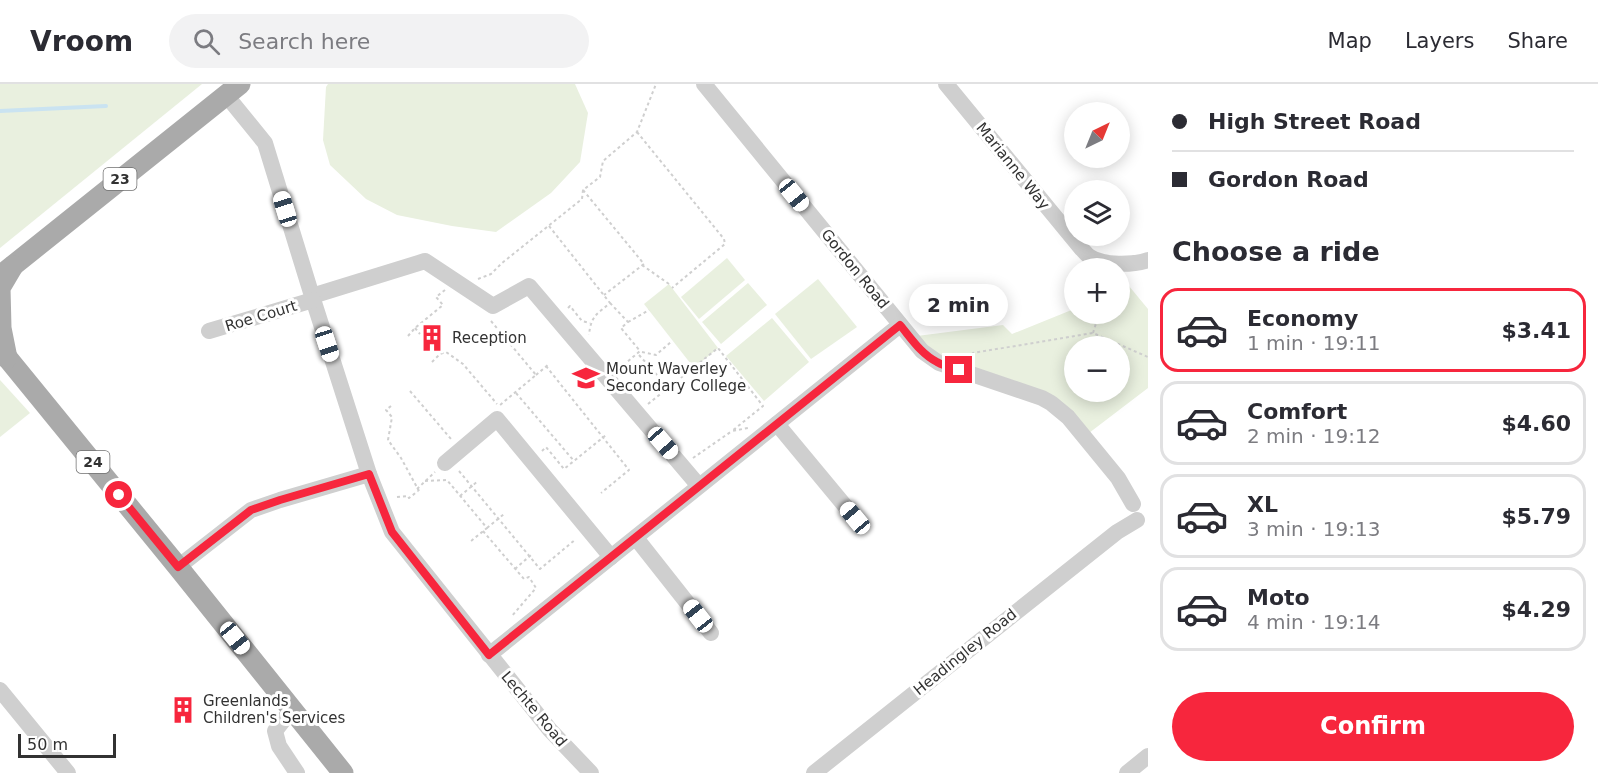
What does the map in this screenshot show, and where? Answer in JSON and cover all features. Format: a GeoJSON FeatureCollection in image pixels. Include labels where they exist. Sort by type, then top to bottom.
{"type":"FeatureCollection","features":[{"type":"Feature","properties":{"kind":"main road","name":"23"},"geometry":{"type":"LineString","coordinates":[[5,269],[233,89]]}},
{"type":"Feature","properties":{"kind":"main road"},"geometry":{"type":"LineString","coordinates":[[2,354],[0,288],[5,269]]}},
{"type":"Feature","properties":{"kind":"main road","name":"24"},"geometry":{"type":"LineString","coordinates":[[2,354],[178,567],[343,773]]}},
{"type":"Feature","properties":{"kind":"street","name":"Gordon Road"},"geometry":{"type":"LineString","coordinates":[[704,84],[929,358],[1051,403],[1068,417],[1118,478],[1142,513]]}},
{"type":"Feature","properties":{"kind":"street","name":"Marianne Way"},"geometry":{"type":"LineString","coordinates":[[946,84],[1091,258],[1115,263],[1148,260]]}},
{"type":"Feature","properties":{"kind":"street","name":"Lechte Road"},"geometry":{"type":"LineString","coordinates":[[233,89],[265,143],[369,474],[392,532],[550,730],[591,773]]}},
{"type":"Feature","properties":{"kind":"street","name":"Roe Court"},"geometry":{"type":"LineString","coordinates":[[209,331],[425,261],[457,282]]}},
{"type":"Feature","properties":{"kind":"street"},"geometry":{"type":"LineString","coordinates":[[457,282],[493,306],[529,286],[699,486]]}},
{"type":"Feature","properties":{"kind":"street"},"geometry":{"type":"LineString","coordinates":[[489,655],[900,325]]}},
{"type":"Feature","properties":{"kind":"street"},"geometry":{"type":"LineString","coordinates":[[451,458],[497,419],[611,557]]}},
{"type":"Feature","properties":{"kind":"street"},"geometry":{"type":"LineString","coordinates":[[777,424],[855,518]]}},
{"type":"Feature","properties":{"kind":"street"},"geometry":{"type":"LineString","coordinates":[[178,567],[251,510],[369,474]]}},
{"type":"Feature","properties":{"kind":"street","name":"Headingley Road"},"geometry":{"type":"LineString","coordinates":[[814,773],[1142,513]]}},
{"type":"Feature","properties":{"kind":"street"},"geometry":{"type":"LineString","coordinates":[[636,538],[711,633]]}},
{"type":"Feature","properties":{"kind":"street"},"geometry":{"type":"LineString","coordinates":[[0,690],[68,773]]}},
{"type":"Feature","properties":{"kind":"street"},"geometry":{"type":"LineString","coordinates":[[292,709],[275,731],[279,746],[294,771]]}},
{"type":"Feature","properties":{"kind":"street"},"geometry":{"type":"LineString","coordinates":[[1127,773],[1148,756]]}},
{"type":"Feature","properties":{"kind":"path"},"geometry":{"type":"LineString","coordinates":[[457,282],[478,279],[491,274],[502,262],[582,199],[583,190],[600,177],[603,161],[638,132],[656,84]]}},
{"type":"Feature","properties":{"kind":"path"},"geometry":{"type":"LineString","coordinates":[[638,132],[726,244],[672,288]]}},
{"type":"Feature","properties":{"kind":"path"},"geometry":{"type":"LineString","coordinates":[[583,190],[644,264],[642,266]]}},
{"type":"Feature","properties":{"kind":"path"},"geometry":{"type":"LineString","coordinates":[[549,225],[610,303],[628,322]]}},
{"type":"Feature","properties":{"kind":"path"},"geometry":{"type":"LineString","coordinates":[[642,266],[669,284]]}},
{"type":"Feature","properties":{"kind":"path"},"geometry":{"type":"LineString","coordinates":[[604,295],[642,266]]}},
{"type":"Feature","properties":{"kind":"path"},"geometry":{"type":"LineString","coordinates":[[436,297],[446,309]]}},
{"type":"Feature","properties":{"kind":"path"},"geometry":{"type":"LineString","coordinates":[[584,336],[589,336],[590,323],[594,316],[610,303]]}},
{"type":"Feature","properties":{"kind":"path"},"geometry":{"type":"LineString","coordinates":[[408,336],[443,305]]}},
{"type":"Feature","properties":{"kind":"path"},"geometry":{"type":"LineString","coordinates":[[649,310],[621,328],[657,375]]}},
{"type":"Feature","properties":{"kind":"path"},"geometry":{"type":"LineString","coordinates":[[1093,333],[1096,324]]}},
{"type":"Feature","properties":{"kind":"path"},"geometry":{"type":"LineString","coordinates":[[415,328],[420,334]]}},
{"type":"Feature","properties":{"kind":"path"},"geometry":{"type":"LineString","coordinates":[[496,328],[536,375]]}},
{"type":"Feature","properties":{"kind":"path"},"geometry":{"type":"LineString","coordinates":[[959,370],[973,353],[1093,333],[1148,357]]}},
{"type":"Feature","properties":{"kind":"path"},"geometry":{"type":"LineString","coordinates":[[613,373],[639,352],[656,354],[672,340]]}},
{"type":"Feature","properties":{"kind":"path"},"geometry":{"type":"LineString","coordinates":[[644,406],[718,348],[763,406],[688,462]]}},
{"type":"Feature","properties":{"kind":"path"},"geometry":{"type":"LineString","coordinates":[[432,362],[440,354],[446,352],[463,364],[499,406],[547,365],[605,436],[629,470],[601,493]]}},
{"type":"Feature","properties":{"kind":"path"},"geometry":{"type":"LineString","coordinates":[[410,391],[451,458],[540,569],[579,536]]}},
{"type":"Feature","properties":{"kind":"path"},"geometry":{"type":"LineString","coordinates":[[516,393],[574,461]]}},
{"type":"Feature","properties":{"kind":"path"},"geometry":{"type":"LineString","coordinates":[[391,405],[386,410],[392,417],[388,440],[401,458],[418,490]]}},
{"type":"Feature","properties":{"kind":"path"},"geometry":{"type":"LineString","coordinates":[[732,431],[748,428]]}},
{"type":"Feature","properties":{"kind":"path"},"geometry":{"type":"LineString","coordinates":[[547,458],[541,450],[546,447],[564,469],[605,436]]}},
{"type":"Feature","properties":{"kind":"path"},"geometry":{"type":"LineString","coordinates":[[397,497],[408,496],[409,498],[430,476]]}},
{"type":"Feature","properties":{"kind":"path"},"geometry":{"type":"LineString","coordinates":[[425,481],[447,480],[487,528]]}},
{"type":"Feature","properties":{"kind":"path"},"geometry":{"type":"LineString","coordinates":[[460,496],[478,481]]}},
{"type":"Feature","properties":{"kind":"path"},"geometry":{"type":"LineString","coordinates":[[471,541],[504,514]]}},
{"type":"Feature","properties":{"kind":"path"},"geometry":{"type":"LineString","coordinates":[[483,531],[524,579],[529,578],[536,588],[507,622]]}},
{"type":"Feature","properties":{"kind":"path"},"geometry":{"type":"LineString","coordinates":[[515,569],[531,555]]}},
{"type":"Feature","properties":{"kind":"green space"},"geometry":{"type":"Polygon","coordinates":[[[0,84],[202,84],[0,248],[0,84]]]}},
{"type":"Feature","properties":{"kind":"green space"},"geometry":{"type":"Polygon","coordinates":[[[328,84],[575,84],[588,113],[580,162],[551,193],[496,232],[397,215],[366,199],[330,165],[323,140],[328,84]]]}},
{"type":"Feature","properties":{"kind":"green space"},"geometry":{"type":"Polygon","coordinates":[[[727,258],[745,280],[699,319],[681,297],[727,258]]]}},
{"type":"Feature","properties":{"kind":"green space"},"geometry":{"type":"Polygon","coordinates":[[[818,279],[857,327],[811,359],[775,314],[818,279]]]}},
{"type":"Feature","properties":{"kind":"green space"},"geometry":{"type":"Polygon","coordinates":[[[748,283],[767,305],[721,344],[702,322],[748,283]]]}},
{"type":"Feature","properties":{"kind":"green space"},"geometry":{"type":"Polygon","coordinates":[[[669,284],[718,348],[694,368],[644,304],[669,284]]]}},
{"type":"Feature","properties":{"kind":"green space"},"geometry":{"type":"Polygon","coordinates":[[[1130,287],[1148,309],[1148,388],[1130,402],[1130,336],[1064,336],[1064,402],[1130,402],[1089,433],[1063,403],[929,350],[917,336],[1003,325],[1012,334],[1064,313],[1064,324],[1130,324],[1130,287]]]}},
{"type":"Feature","properties":{"kind":"green space"},"geometry":{"type":"Polygon","coordinates":[[[772,318],[809,362],[764,401],[726,356],[772,318]]]}},
{"type":"Feature","properties":{"kind":"green space"},"geometry":{"type":"Polygon","coordinates":[[[0,380],[30,413],[0,437],[0,380]]]}},
{"type":"Feature","properties":{"kind":"waterway"},"geometry":{"type":"LineString","coordinates":[[0,111],[106,106]]}},
{"type":"Feature","properties":{"kind":"place","name":"Reception"},"geometry":{"type":"Point","coordinates":[432,338]}},
{"type":"Feature","properties":{"kind":"place","name":"Mount Waverley Secondary College"},"geometry":{"type":"Point","coordinates":[586,378]}},
{"type":"Feature","properties":{"kind":"place","name":"Greenlands Children's Services"},"geometry":{"type":"Point","coordinates":[183,710]}},
{"type":"Feature","properties":{"kind":"route"},"geometry":{"type":"LineString","coordinates":[[119,495],[178,567],[251,510],[369,474],[392,532],[489,655],[900,325],[929,358],[959,370]]}}]}
